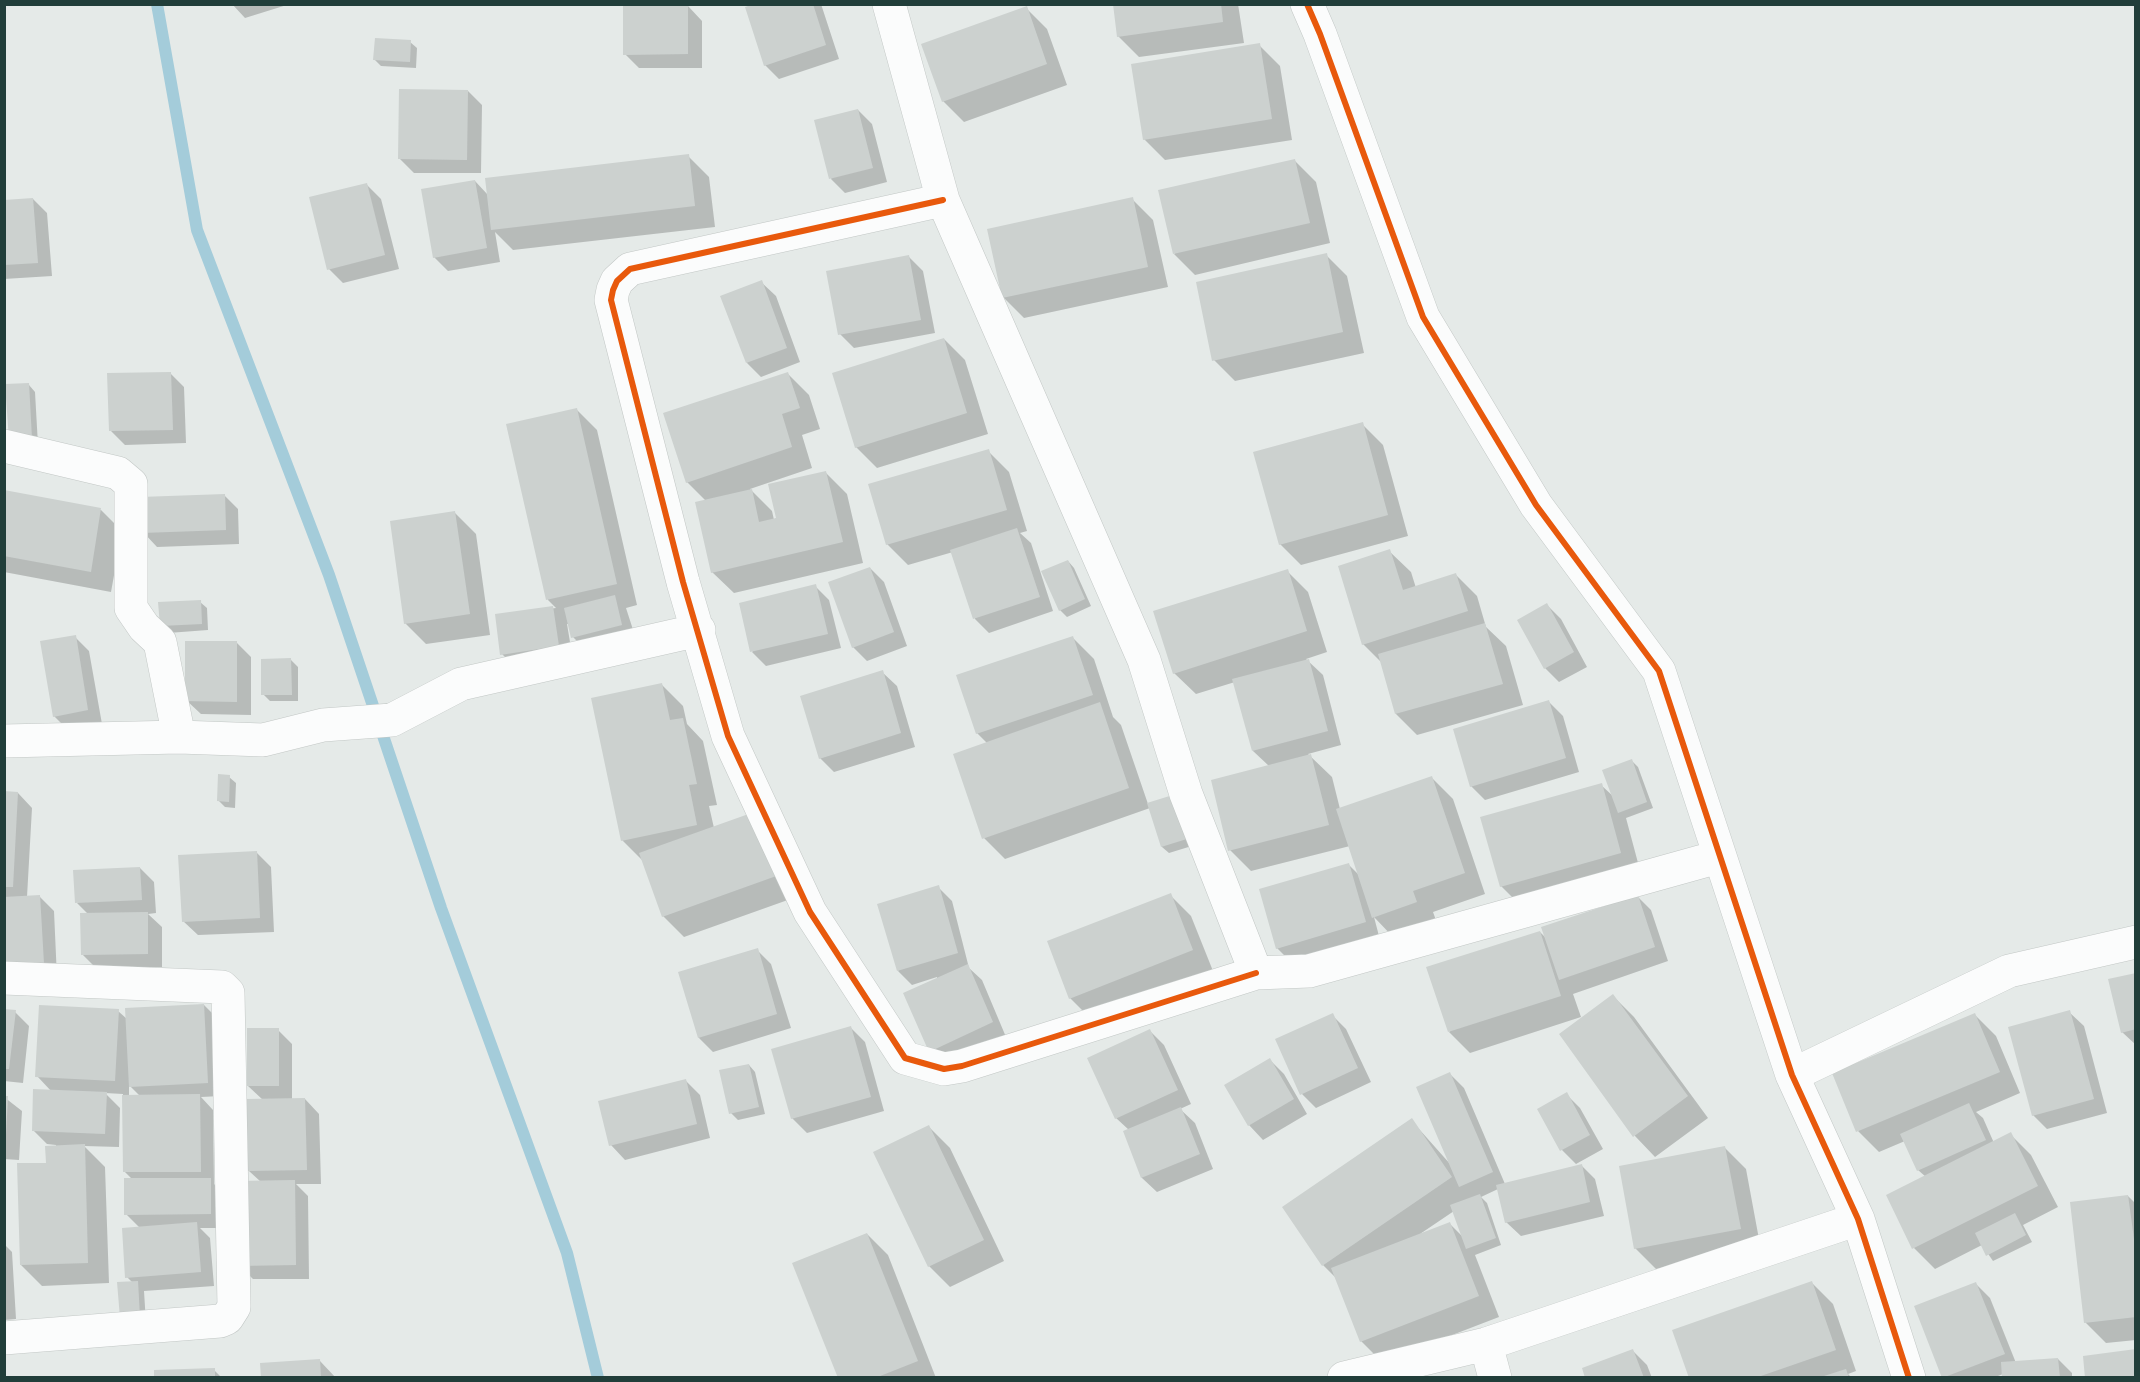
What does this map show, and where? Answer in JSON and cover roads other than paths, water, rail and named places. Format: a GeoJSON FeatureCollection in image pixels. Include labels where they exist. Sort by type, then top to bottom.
{"type":"FeatureCollection","features":[{"type":"Feature","properties":{"kind":"street"},"geometry":{"type":"LineString","coordinates":[[889,4],[943,200],[1144,660],[1185,794],[1257,973]]}},
{"type":"Feature","properties":{"kind":"street"},"geometry":{"type":"LineString","coordinates":[[1307,4],[1423,316],[1536,505],[1659,671],[1792,1076],[1858,1219],[1909,1377]]}},
{"type":"Feature","properties":{"kind":"street"},"geometry":{"type":"LineString","coordinates":[[943,200],[630,269],[617,281],[611,300],[683,582],[699,630],[728,736],[810,912],[904,1058],[944,1069],[962,1066],[1257,973],[1309,971],[1719,857]]}},
{"type":"Feature","properties":{"kind":"street"},"geometry":{"type":"LineString","coordinates":[[4,446],[118,473],[131,484],[131,608],[144,627],[160,642],[179,737]]}},
{"type":"Feature","properties":{"kind":"street"},"geometry":{"type":"LineString","coordinates":[[4,741],[179,737],[263,740],[323,725],[392,720],[408,709],[461,684],[699,630]]}},
{"type":"Feature","properties":{"kind":"street"},"geometry":{"type":"LineString","coordinates":[[1792,1076],[2009,971],[2136,942]]}},
{"type":"Feature","properties":{"kind":"street"},"geometry":{"type":"LineString","coordinates":[[4,978],[222,987],[228,993],[234,1307],[227,1318],[220,1321],[4,1338]]}},
{"type":"Feature","properties":{"kind":"street"},"geometry":{"type":"LineString","coordinates":[[1344,1377],[1486,1344],[1858,1219]]}},
{"type":"Feature","properties":{"kind":"street"},"geometry":{"type":"LineString","coordinates":[[1486,1344],[1495,1377]]}},
{"type":"Feature","properties":{"kind":"waterway"},"geometry":{"type":"LineString","coordinates":[[157,4],[197,230],[329,575],[441,908],[567,1253],[598,1378]]}}]}
